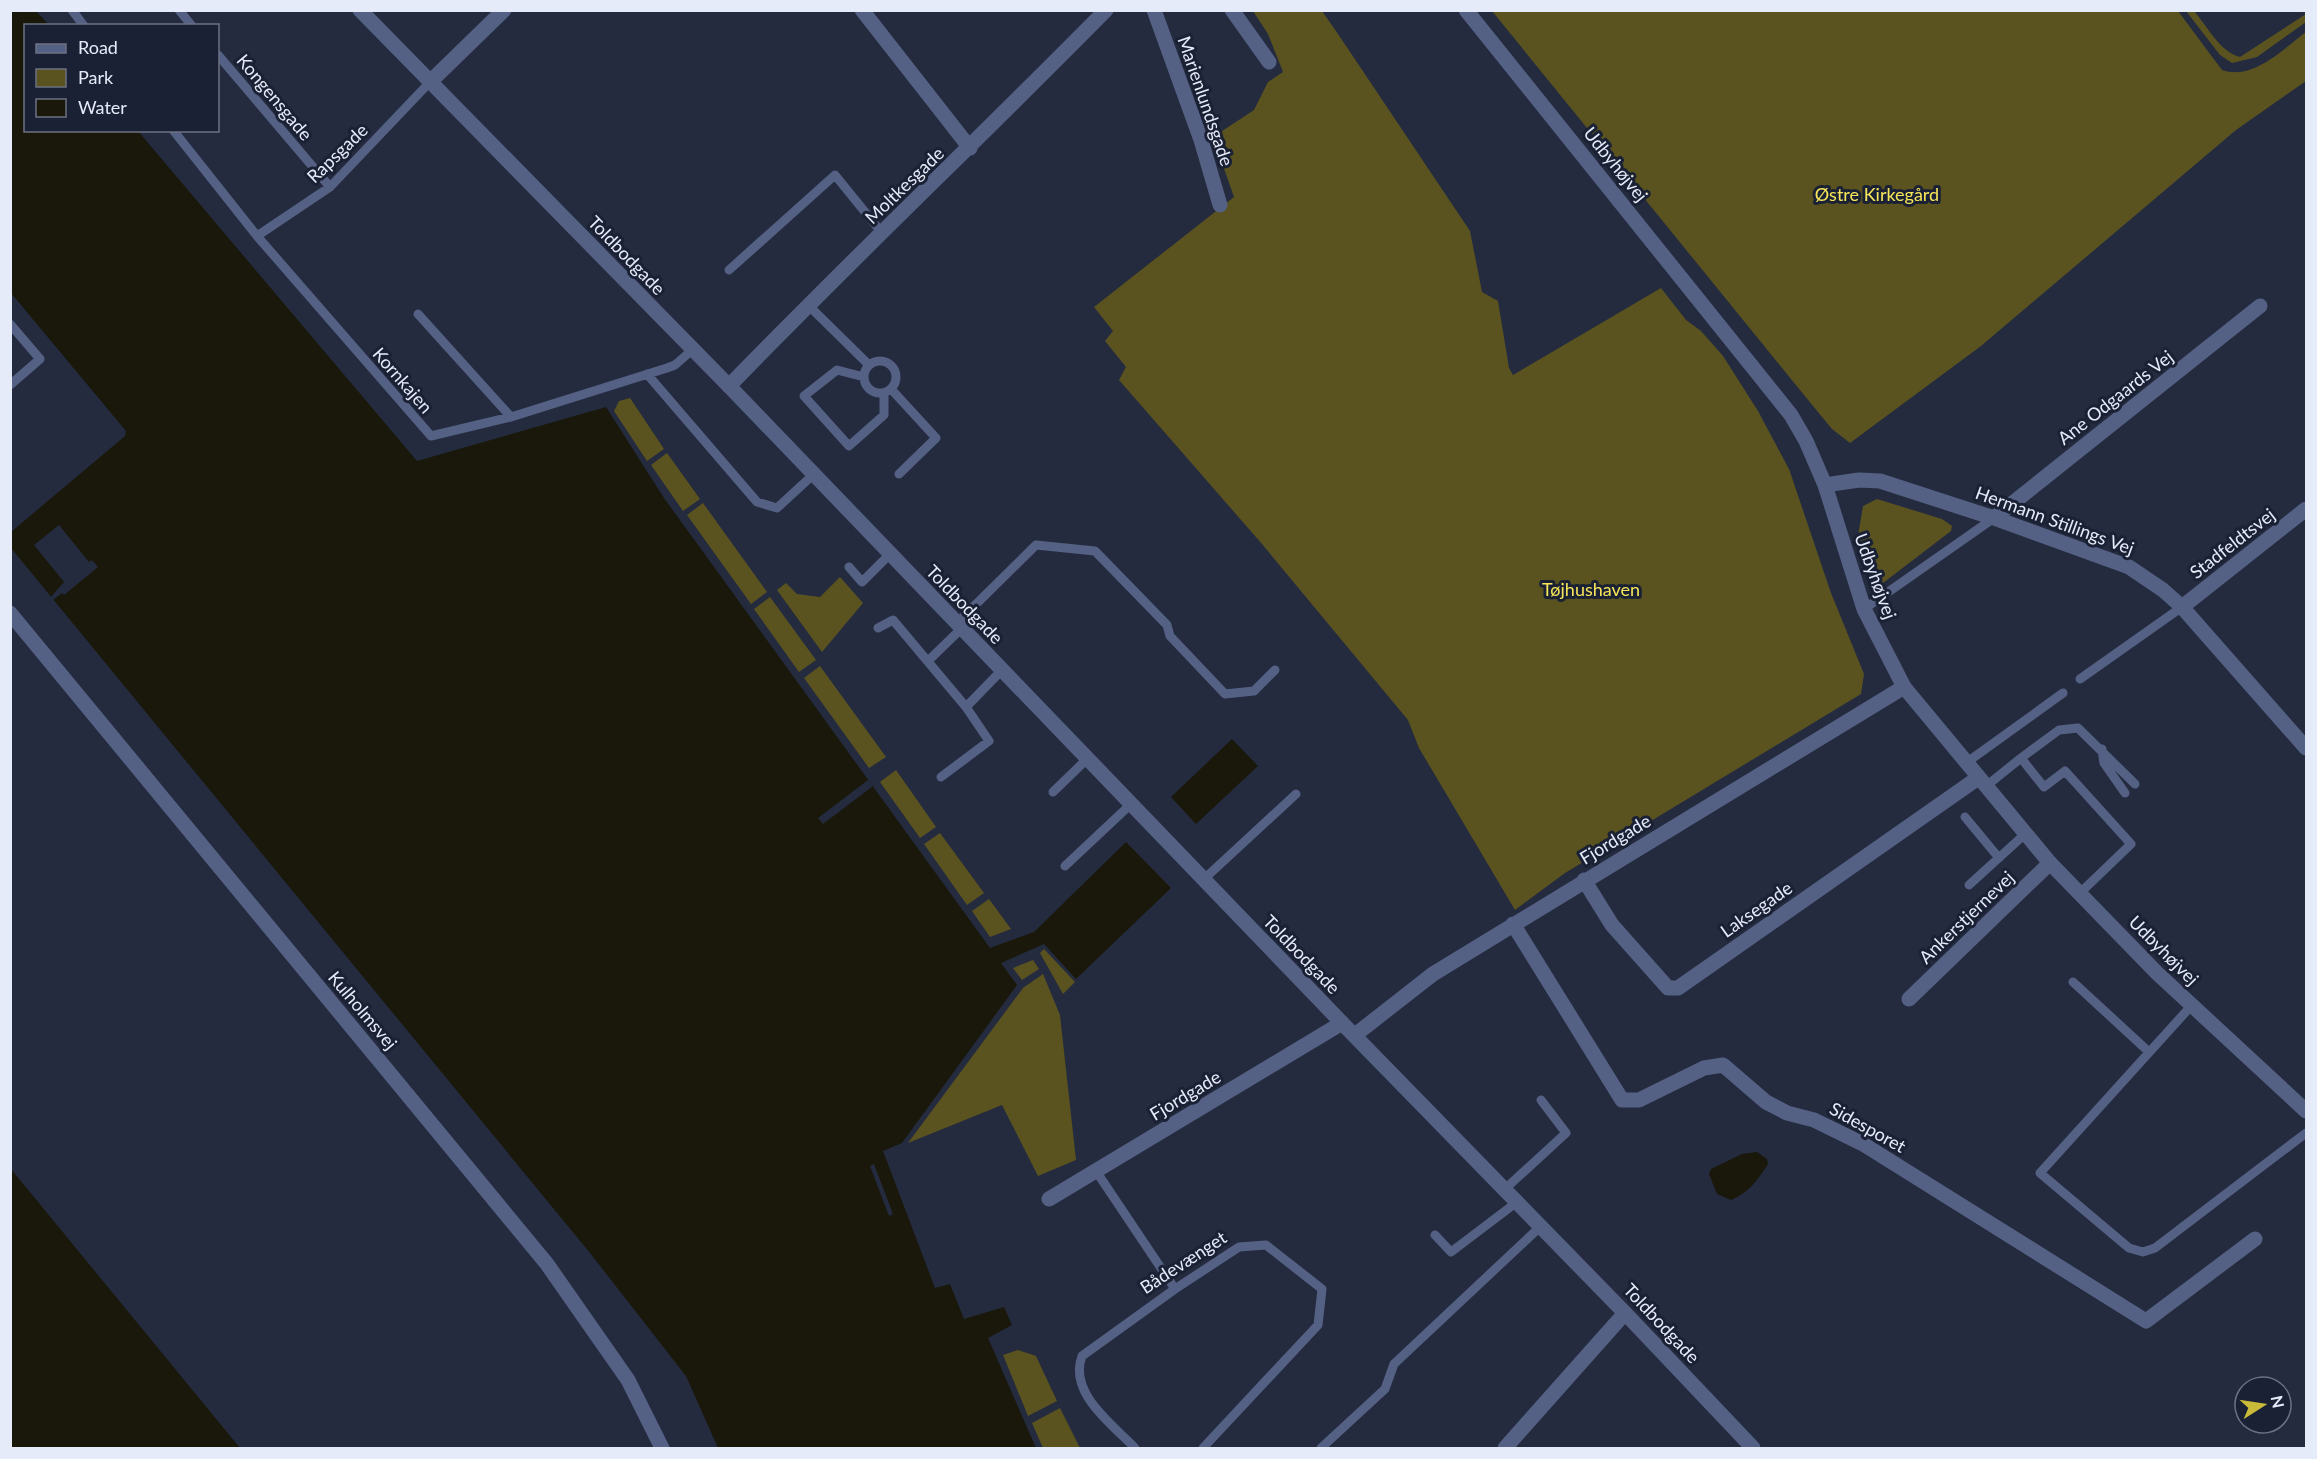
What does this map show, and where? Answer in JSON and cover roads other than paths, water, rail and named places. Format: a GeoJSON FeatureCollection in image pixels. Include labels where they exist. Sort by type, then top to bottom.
{"type":"FeatureCollection","features":[{"type":"Feature","properties":{"kind":"street","name":"Toldbodgade"},"geometry":{"type":"LineString","coordinates":[[360,10],[729,386],[1203,880],[1626,1313],[1753,1449]]}},
{"type":"Feature","properties":{"kind":"street"},"geometry":{"type":"LineString","coordinates":[[430,82],[504,10]]}},
{"type":"Feature","properties":{"kind":"street"},"geometry":{"type":"LineString","coordinates":[[862,10],[970,148]]}},
{"type":"Feature","properties":{"kind":"street","name":"Moltkesgade"},"geometry":{"type":"LineString","coordinates":[[729,386],[1106,10]]}},
{"type":"Feature","properties":{"kind":"street","name":"Marienlundsgade"},"geometry":{"type":"LineString","coordinates":[[1154,10],[1201,140],[1220,205]]}},
{"type":"Feature","properties":{"kind":"street"},"geometry":{"type":"LineString","coordinates":[[1232,10],[1269,62]]}},
{"type":"Feature","properties":{"kind":"street","name":"Udbyhøjvej"},"geometry":{"type":"LineString","coordinates":[[1466,10],[1791,415],[1806,441],[1825,485],[1864,609],[1904,687],[2050,863],[2192,1005],[2307,1111]]}},
{"type":"Feature","properties":{"kind":"street","name":"Ane Odgaards Vej"},"geometry":{"type":"LineString","coordinates":[[1994,518],[2260,306]]}},
{"type":"Feature","properties":{"kind":"street","name":"Hermann Stillings Vej"},"geometry":{"type":"LineString","coordinates":[[1825,485],[1859,480],[1880,481],[1994,518],[2129,567],[2163,590],[2182,607],[2307,748]]}},
{"type":"Feature","properties":{"kind":"street","name":"Stadfeldtsvej"},"geometry":{"type":"LineString","coordinates":[[2182,607],[2307,510]]}},
{"type":"Feature","properties":{"kind":"street","name":"Kulholmsvej"},"geometry":{"type":"LineString","coordinates":[[10,613],[547,1264],[628,1380],[662,1449]]}},
{"type":"Feature","properties":{"kind":"street","name":"Fjordgade"},"geometry":{"type":"LineString","coordinates":[[1355,1035],[1433,974],[1904,687]]}},
{"type":"Feature","properties":{"kind":"street","name":"Laksegade"},"geometry":{"type":"LineString","coordinates":[[1584,880],[1612,925],[1668,988],[1678,988],[1981,782]]}},
{"type":"Feature","properties":{"kind":"street","name":"Ankerstjernevej"},"geometry":{"type":"LineString","coordinates":[[1909,999],[2050,863]]}},
{"type":"Feature","properties":{"kind":"street","name":"Sidesporet"},"geometry":{"type":"LineString","coordinates":[[1513,924],[1622,1100],[1639,1100],[1704,1068],[1723,1065],[1766,1102],[1787,1113],[1814,1120],[1863,1144],[2146,1321],[2255,1239]]}},
{"type":"Feature","properties":{"kind":"street","name":"Fjordgade"},"geometry":{"type":"LineString","coordinates":[[1049,1199],[1342,1023]]}},
{"type":"Feature","properties":{"kind":"street"},"geometry":{"type":"LineString","coordinates":[[1504,1449],[1626,1313]]}},
{"type":"Feature","properties":{"kind":"lane"},"geometry":{"type":"LineString","coordinates":[[72,10],[82,24]]}},
{"type":"Feature","properties":{"kind":"lane"},"geometry":{"type":"LineString","coordinates":[[179,10],[190,24]]}},
{"type":"Feature","properties":{"kind":"lane","name":"Kongensgade"},"geometry":{"type":"LineString","coordinates":[[219,56],[330,187]]}},
{"type":"Feature","properties":{"kind":"lane","name":"Rapsgade"},"geometry":{"type":"LineString","coordinates":[[257,236],[330,187],[430,82]]}},
{"type":"Feature","properties":{"kind":"lane","name":"Kornkajen"},"geometry":{"type":"LineString","coordinates":[[175,132],[257,236],[430,436],[512,417],[675,365],[692,350]]}},
{"type":"Feature","properties":{"kind":"lane"},"geometry":{"type":"LineString","coordinates":[[729,270],[835,175],[882,233]]}},
{"type":"Feature","properties":{"kind":"lane"},"geometry":{"type":"LineString","coordinates":[[808,305],[869,365]]}},
{"type":"Feature","properties":{"kind":"lane"},"geometry":{"type":"LineString","coordinates":[[418,314],[512,417]]}},
{"type":"Feature","properties":{"kind":"lane"},"geometry":{"type":"LineString","coordinates":[[10,324],[40,359],[10,385]]}},
{"type":"Feature","properties":{"kind":"lane"},"geometry":{"type":"LineString","coordinates":[[864,377],[837,370],[804,396],[849,446],[884,415],[887,391],[896,376],[892,367],[884,361],[869,365]]}},
{"type":"Feature","properties":{"kind":"lane"},"geometry":{"type":"LineString","coordinates":[[869,365],[864,377],[870,390],[887,391],[936,438],[899,474]]}},
{"type":"Feature","properties":{"kind":"lane"},"geometry":{"type":"LineString","coordinates":[[647,374],[757,502],[777,508],[814,474]]}},
{"type":"Feature","properties":{"kind":"lane"},"geometry":{"type":"LineString","coordinates":[[1864,609],[1994,518]]}},
{"type":"Feature","properties":{"kind":"lane"},"geometry":{"type":"LineString","coordinates":[[928,661],[1036,545],[1095,550],[1167,625],[1170,636],[1225,694],[1254,691],[1275,670]]}},
{"type":"Feature","properties":{"kind":"lane"},"geometry":{"type":"LineString","coordinates":[[849,567],[862,582],[890,554]]}},
{"type":"Feature","properties":{"kind":"lane"},"geometry":{"type":"LineString","coordinates":[[2080,679],[2182,607]]}},
{"type":"Feature","properties":{"kind":"lane"},"geometry":{"type":"LineString","coordinates":[[878,628],[893,620],[966,707],[989,741],[941,777]]}},
{"type":"Feature","properties":{"kind":"lane"},"geometry":{"type":"LineString","coordinates":[[966,707],[1002,670]]}},
{"type":"Feature","properties":{"kind":"lane"},"geometry":{"type":"LineString","coordinates":[[1966,764],[2063,693]]}},
{"type":"Feature","properties":{"kind":"lane"},"geometry":{"type":"LineString","coordinates":[[1981,782],[2021,758],[2059,730],[2078,728],[2102,749],[2135,784]]}},
{"type":"Feature","properties":{"kind":"lane"},"geometry":{"type":"LineString","coordinates":[[2102,749],[2104,763],[2125,793]]}},
{"type":"Feature","properties":{"kind":"lane"},"geometry":{"type":"LineString","coordinates":[[2021,758],[2044,787],[2065,771],[2131,844],[2080,893]]}},
{"type":"Feature","properties":{"kind":"lane"},"geometry":{"type":"LineString","coordinates":[[1053,792],[1087,759]]}},
{"type":"Feature","properties":{"kind":"lane"},"geometry":{"type":"LineString","coordinates":[[1203,880],[1296,794]]}},
{"type":"Feature","properties":{"kind":"lane"},"geometry":{"type":"LineString","coordinates":[[1065,866],[1131,804]]}},
{"type":"Feature","properties":{"kind":"lane"},"geometry":{"type":"LineString","coordinates":[[1965,817],[1999,858]]}},
{"type":"Feature","properties":{"kind":"lane"},"geometry":{"type":"LineString","coordinates":[[1969,885],[2025,834]]}},
{"type":"Feature","properties":{"kind":"lane"},"geometry":{"type":"LineString","coordinates":[[2073,982],[2149,1052]]}},
{"type":"Feature","properties":{"kind":"lane"},"geometry":{"type":"LineString","coordinates":[[2192,1005],[2040,1173],[2129,1248],[2142,1252],[2155,1248],[2307,1132]]}},
{"type":"Feature","properties":{"kind":"lane"},"geometry":{"type":"LineString","coordinates":[[1505,1189],[1566,1133],[1541,1100]]}},
{"type":"Feature","properties":{"kind":"lane"},"geometry":{"type":"LineString","coordinates":[[1096,1171],[1174,1288]]}},
{"type":"Feature","properties":{"kind":"lane"},"geometry":{"type":"LineString","coordinates":[[1435,1234],[1451,1252],[1517,1202]]}},
{"type":"Feature","properties":{"kind":"lane"},"geometry":{"type":"LineString","coordinates":[[1321,1449],[1385,1389],[1394,1364],[1541,1226]]}},
{"type":"Feature","properties":{"kind":"lane","name":"Bådevænget"},"geometry":{"type":"LineString","coordinates":[[1135,1449],[1091,1402],[1080,1383],[1077,1369],[1082,1356],[1174,1288],[1239,1247],[1266,1245],[1322,1289],[1318,1325],[1203,1449]]}},
{"type":"Feature","properties":{"kind":"water"},"geometry":{"type":"Polygon","coordinates":[[[10,11],[36,11],[48,24],[24,24],[24,132],[139,132],[417,461],[606,407],[664,498],[990,948],[1034,932],[1126,842],[1171,888],[1076,979],[1044,944],[1001,963],[1017,985],[902,1143],[883,1151],[935,1288],[950,1284],[964,1319],[1004,1307],[1012,1325],[988,1338],[1036,1448],[718,1448],[686,1376],[590,1253],[11,548],[11,532],[125,436],[126,431],[11,293],[10,11]]]}},
{"type":"Feature","properties":{"kind":"water"},"geometry":{"type":"Polygon","coordinates":[[[1232,739],[1258,766],[1196,824],[1171,797],[1232,739]]]}},
{"type":"Feature","properties":{"kind":"water"},"geometry":{"type":"Polygon","coordinates":[[[1757,1152],[1767,1159],[1768,1164],[1752,1185],[1731,1200],[1717,1194],[1709,1174],[1711,1169],[1742,1154],[1757,1152]]]}},
{"type":"Feature","properties":{"kind":"water"},"geometry":{"type":"Polygon","coordinates":[[[11,1169],[240,1448],[11,1448],[11,1169]]]}},
{"type":"Feature","properties":{"kind":"park label","name":"Østre Kirkegård"},"geometry":{"type":"Point","coordinates":[1877,194]}},
{"type":"Feature","properties":{"kind":"park label","name":"Tøjhushaven"},"geometry":{"type":"Point","coordinates":[1591,589]}}]}
